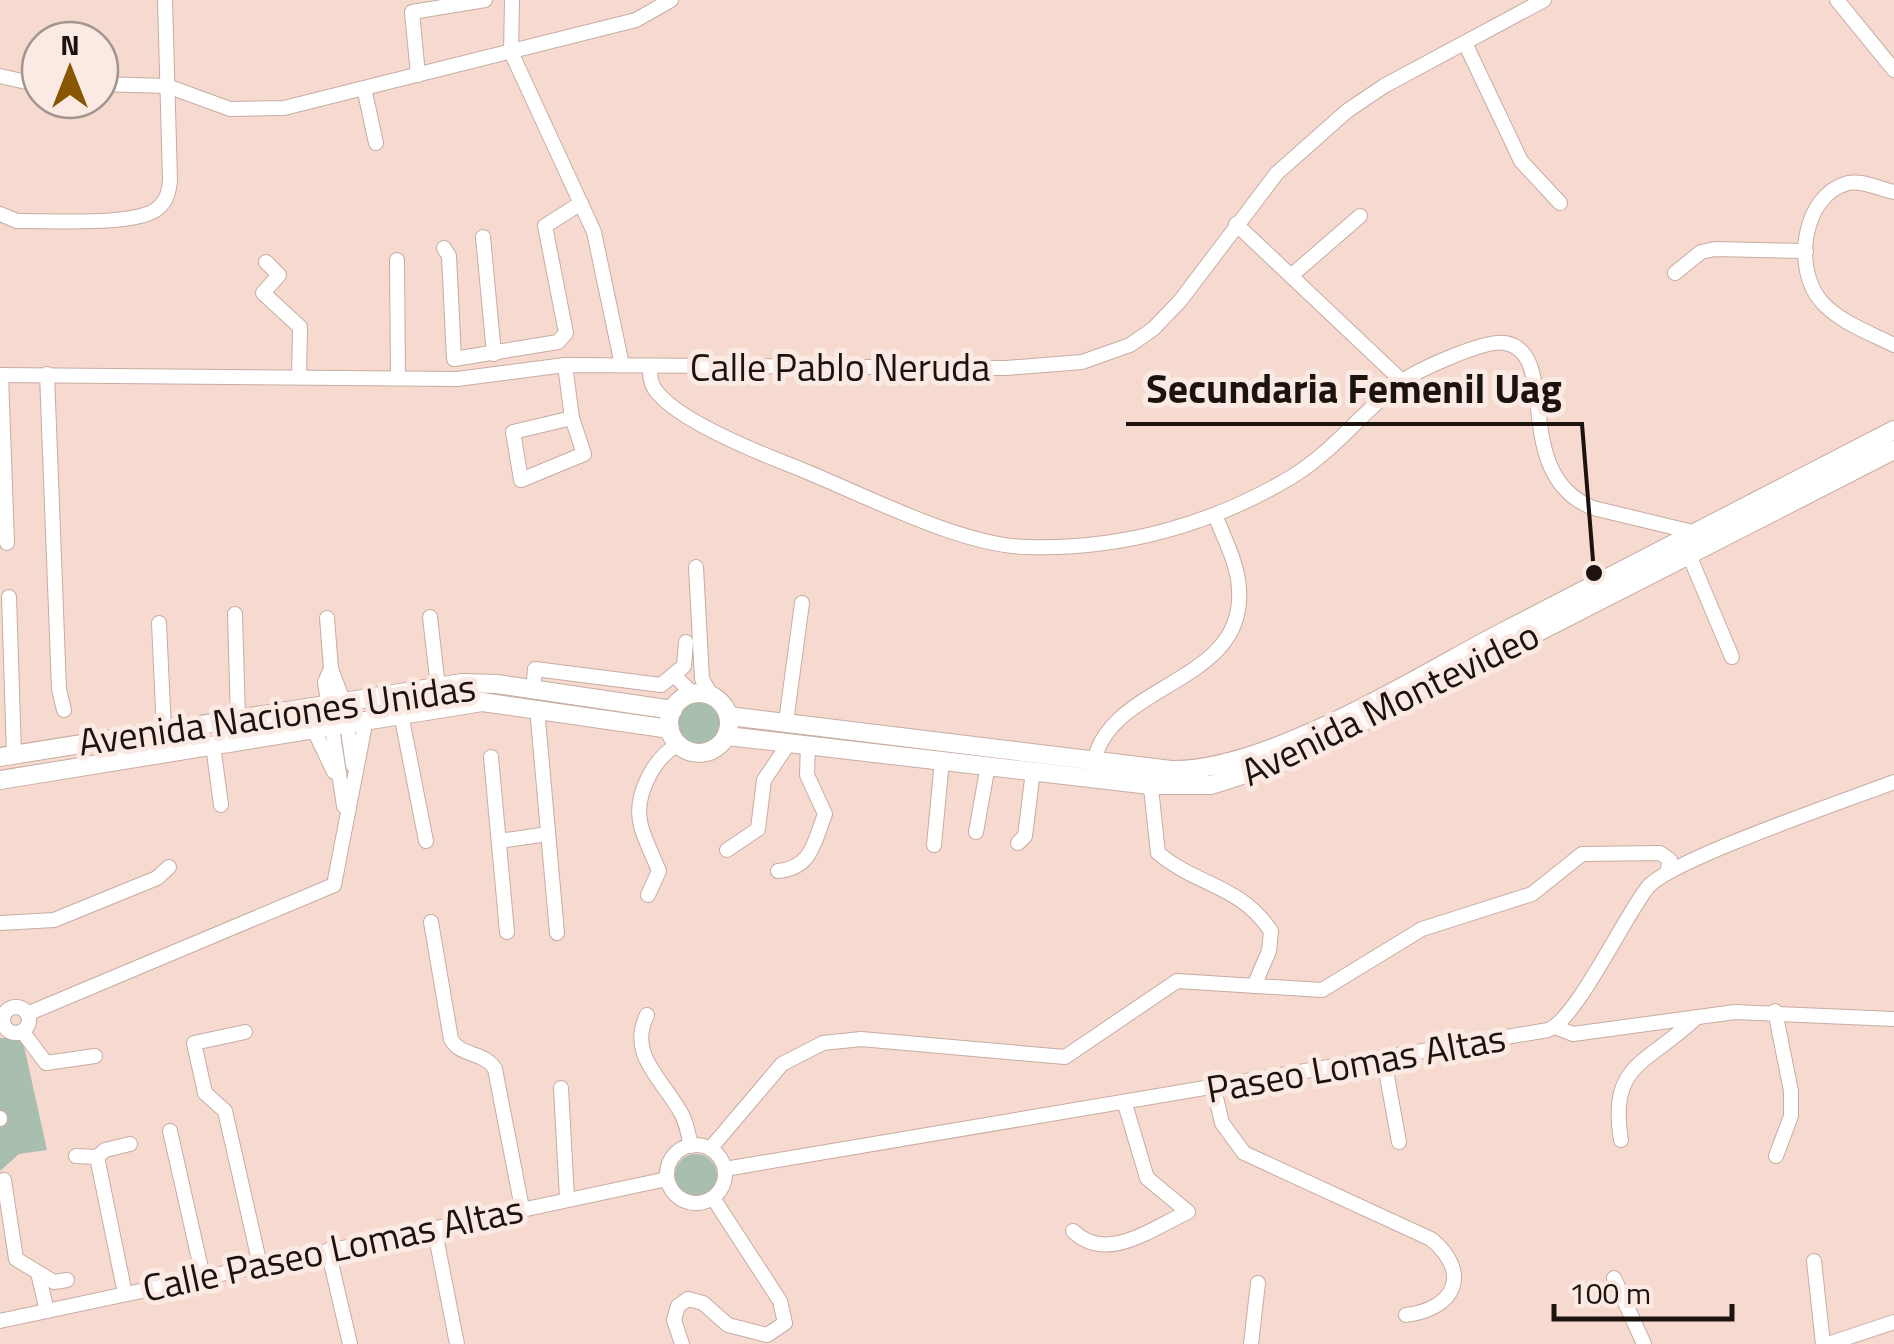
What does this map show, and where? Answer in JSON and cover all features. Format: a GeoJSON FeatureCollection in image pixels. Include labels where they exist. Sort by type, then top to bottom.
{"type":"FeatureCollection","features":[{"type":"Feature","properties":{"kind":"street"},"geometry":{"type":"LineString","coordinates":[[0,214],[17,221],[130,218],[156,211],[165,201],[170,180],[165,0]]}},
{"type":"Feature","properties":{"kind":"street"},"geometry":{"type":"LineString","coordinates":[[418,75],[412,12],[485,0]]}},
{"type":"Feature","properties":{"kind":"street"},"geometry":{"type":"LineString","coordinates":[[512,0],[511,52],[594,232],[622,365]]}},
{"type":"Feature","properties":{"kind":"street"},"geometry":{"type":"LineString","coordinates":[[120,85],[167,86],[214,106],[284,108],[636,20],[670,0]]}},
{"type":"Feature","properties":{"kind":"street","name":"Calle Pablo Neruda"},"geometry":{"type":"LineString","coordinates":[[1,375],[486,378],[565,364],[1006,368],[1082,362],[1130,345],[1153,329],[1306,144],[1384,86],[1544,0]]}},
{"type":"Feature","properties":{"kind":"street"},"geometry":{"type":"LineString","coordinates":[[1836,0],[1894,70]]}},
{"type":"Feature","properties":{"kind":"street"},"geometry":{"type":"LineString","coordinates":[[1464,43],[1522,161],[1560,203]]}},
{"type":"Feature","properties":{"kind":"street"},"geometry":{"type":"LineString","coordinates":[[364,88],[376,143]]}},
{"type":"Feature","properties":{"kind":"street"},"geometry":{"type":"LineString","coordinates":[[1894,192],[1860,183],[1836,189],[1821,200],[1811,217],[1806,250],[1812,289],[1823,304],[1894,346]]}},
{"type":"Feature","properties":{"kind":"street"},"geometry":{"type":"LineString","coordinates":[[444,248],[449,256],[452,354],[462,360],[564,339],[545,226],[580,203]]}},
{"type":"Feature","properties":{"kind":"street"},"geometry":{"type":"LineString","coordinates":[[1292,275],[1360,216]]}},
{"type":"Feature","properties":{"kind":"street"},"geometry":{"type":"LineString","coordinates":[[1236,224],[1402,382]]}},
{"type":"Feature","properties":{"kind":"street"},"geometry":{"type":"LineString","coordinates":[[484,237],[494,354]]}},
{"type":"Feature","properties":{"kind":"street"},"geometry":{"type":"LineString","coordinates":[[1675,273],[1700,252],[1715,249],[1806,250]]}},
{"type":"Feature","properties":{"kind":"street"},"geometry":{"type":"LineString","coordinates":[[396,260],[398,378]]}},
{"type":"Feature","properties":{"kind":"street"},"geometry":{"type":"LineString","coordinates":[[266,262],[279,274],[263,294],[300,328],[299,377]]}},
{"type":"Feature","properties":{"kind":"street"},"geometry":{"type":"LineString","coordinates":[[650,366],[654,388],[662,397],[724,435],[925,520],[1000,545],[1122,542],[1215,515],[1320,458],[1402,382],[1484,343],[1510,343],[1521,348],[1534,368],[1540,440],[1561,486],[1577,502],[1697,544],[1732,657]]}},
{"type":"Feature","properties":{"kind":"street"},"geometry":{"type":"LineString","coordinates":[[565,364],[572,418],[584,454],[521,480],[513,432],[572,418]]}},
{"type":"Feature","properties":{"kind":"street"},"geometry":{"type":"LineString","coordinates":[[47,374],[64,710]]}},
{"type":"Feature","properties":{"kind":"street"},"geometry":{"type":"LineString","coordinates":[[1,375],[7,542]]}},
{"type":"Feature","properties":{"kind":"street","name":"Avenida Montevideo"},"geometry":{"type":"LineString","coordinates":[[728,726],[786,722],[1150,776],[1212,768],[1283,752],[1697,544],[1850,462],[1894,430]]}},
{"type":"Feature","properties":{"kind":"street","name":"Avenida Montevideo"},"geometry":{"type":"LineString","coordinates":[[1850,462],[1894,450]]}},
{"type":"Feature","properties":{"kind":"street"},"geometry":{"type":"LineString","coordinates":[[1092,769],[1115,722],[1213,657],[1228,636],[1240,591],[1215,515]]}},
{"type":"Feature","properties":{"kind":"street"},"geometry":{"type":"LineString","coordinates":[[648,895],[658,871],[641,826],[642,794],[674,728],[702,694],[696,567]]}},
{"type":"Feature","properties":{"kind":"street"},"geometry":{"type":"LineString","coordinates":[[7,756],[9,597]]}},
{"type":"Feature","properties":{"kind":"street"},"geometry":{"type":"LineString","coordinates":[[786,722],[802,602]]}},
{"type":"Feature","properties":{"kind":"street"},"geometry":{"type":"LineString","coordinates":[[235,614],[238,719]]}},
{"type":"Feature","properties":{"kind":"street"},"geometry":{"type":"LineString","coordinates":[[430,617],[438,687]]}},
{"type":"Feature","properties":{"kind":"street"},"geometry":{"type":"LineString","coordinates":[[22,1031],[14,1033],[2,1026],[4,1015],[12,1008],[28,1014],[334,884],[346,816],[347,779],[336,704],[338,678],[330,669],[327,618]]}},
{"type":"Feature","properties":{"kind":"street"},"geometry":{"type":"LineString","coordinates":[[159,623],[164,731]]}},
{"type":"Feature","properties":{"kind":"street"},"geometry":{"type":"LineString","coordinates":[[533,689],[536,669],[661,685],[676,677],[684,666],[686,642]]}},
{"type":"Feature","properties":{"kind":"street"},"geometry":{"type":"LineString","coordinates":[[674,728],[705,752],[728,726],[722,703],[676,677]]}},
{"type":"Feature","properties":{"kind":"street","name":"Avenida Naciones Unidas"},"geometry":{"type":"LineString","coordinates":[[7,756],[479,682],[533,689],[674,728]]}},
{"type":"Feature","properties":{"kind":"street","name":"Avenida Naciones Unidas"},"geometry":{"type":"LineString","coordinates":[[0,780],[482,702],[674,728]]}},
{"type":"Feature","properties":{"kind":"street"},"geometry":{"type":"LineString","coordinates":[[536,708],[558,933]]}},
{"type":"Feature","properties":{"kind":"street"},"geometry":{"type":"LineString","coordinates":[[401,714],[426,841]]}},
{"type":"Feature","properties":{"kind":"street"},"geometry":{"type":"LineString","coordinates":[[339,724],[347,779]]}},
{"type":"Feature","properties":{"kind":"street","name":"Avenida Montevideo"},"geometry":{"type":"LineString","coordinates":[[728,726],[798,744],[1033,771],[1092,769]]}},
{"type":"Feature","properties":{"kind":"street"},"geometry":{"type":"LineString","coordinates":[[213,744],[221,805]]}},
{"type":"Feature","properties":{"kind":"street"},"geometry":{"type":"LineString","coordinates":[[727,850],[758,829],[764,780],[798,744],[825,814],[807,861],[796,870],[778,871]]}},
{"type":"Feature","properties":{"kind":"street"},"geometry":{"type":"LineString","coordinates":[[491,757],[507,932]]}},
{"type":"Feature","properties":{"kind":"street"},"geometry":{"type":"LineString","coordinates":[[934,844],[942,760]]}},
{"type":"Feature","properties":{"kind":"street"},"geometry":{"type":"LineString","coordinates":[[976,832],[988,766]]}},
{"type":"Feature","properties":{"kind":"street"},"geometry":{"type":"LineString","coordinates":[[1018,843],[1024,836],[1033,771]]}},
{"type":"Feature","properties":{"kind":"street"},"geometry":{"type":"LineString","coordinates":[[1150,776],[1158,854],[1183,874],[1230,889],[1271,931],[1269,951],[1254,986]]}},
{"type":"Feature","properties":{"kind":"street","name":"Paseo Lomas Altas"},"geometry":{"type":"LineString","coordinates":[[725,1169],[1384,1060],[1555,1027],[1569,1015],[1646,890],[1667,872],[1894,782]]}},
{"type":"Feature","properties":{"kind":"street"},"geometry":{"type":"LineString","coordinates":[[498,841],[548,834]]}},
{"type":"Feature","properties":{"kind":"street"},"geometry":{"type":"LineString","coordinates":[[710,1149],[782,1064],[823,1043],[862,1039],[1059,1058],[1177,980],[1322,990],[1422,929],[1532,894],[1588,852],[1660,854],[1670,860],[1667,872]]}},
{"type":"Feature","properties":{"kind":"street"},"geometry":{"type":"LineString","coordinates":[[0,922],[54,920],[157,878],[168,868]]}},
{"type":"Feature","properties":{"kind":"street"},"geometry":{"type":"LineString","coordinates":[[431,922],[451,1039],[460,1049],[490,1060],[495,1069],[522,1208]]}},
{"type":"Feature","properties":{"kind":"street"},"geometry":{"type":"LineString","coordinates":[[1555,1027],[1573,1034],[1775,1011],[1894,1019]]}},
{"type":"Feature","properties":{"kind":"street"},"geometry":{"type":"LineString","coordinates":[[1775,1011],[1791,1091],[1791,1116],[1776,1156]]}},
{"type":"Feature","properties":{"kind":"street"},"geometry":{"type":"LineString","coordinates":[[22,1031],[28,1014]]}},
{"type":"Feature","properties":{"kind":"street"},"geometry":{"type":"LineString","coordinates":[[647,1015],[640,1038],[644,1054],[679,1108],[691,1146]]}},
{"type":"Feature","properties":{"kind":"street"},"geometry":{"type":"LineString","coordinates":[[1621,1140],[1615,1104],[1622,1083],[1696,1018]]}},
{"type":"Feature","properties":{"kind":"street"},"geometry":{"type":"LineString","coordinates":[[22,1031],[46,1063],[95,1056]]}},
{"type":"Feature","properties":{"kind":"street"},"geometry":{"type":"LineString","coordinates":[[244,1032],[194,1043],[205,1093],[225,1111],[260,1264]]}},
{"type":"Feature","properties":{"kind":"street"},"geometry":{"type":"LineString","coordinates":[[1384,1060],[1398,1142]]}},
{"type":"Feature","properties":{"kind":"street"},"geometry":{"type":"LineString","coordinates":[[561,1088],[567,1198]]}},
{"type":"Feature","properties":{"kind":"street"},"geometry":{"type":"LineString","coordinates":[[1214,1089],[1222,1123],[1244,1152],[1443,1249],[1456,1274],[1453,1288],[1437,1308],[1406,1315]]}},
{"type":"Feature","properties":{"kind":"street"},"geometry":{"type":"LineString","coordinates":[[1072,1231],[1090,1244],[1113,1246],[1188,1212],[1148,1178],[1125,1104]]}},
{"type":"Feature","properties":{"kind":"street"},"geometry":{"type":"LineString","coordinates":[[170,1131],[203,1277]]}},
{"type":"Feature","properties":{"kind":"street"},"geometry":{"type":"LineString","coordinates":[[76,1156],[96,1157],[105,1150],[130,1144]]}},
{"type":"Feature","properties":{"kind":"street"},"geometry":{"type":"LineString","coordinates":[[691,1146],[710,1149],[725,1169],[723,1185],[713,1198],[685,1201],[667,1179],[670,1162],[691,1146]]}},
{"type":"Feature","properties":{"kind":"street"},"geometry":{"type":"LineString","coordinates":[[96,1157],[126,1294]]}},
{"type":"Feature","properties":{"kind":"street","name":"Calle Paseo Lomas Altas"},"geometry":{"type":"LineString","coordinates":[[0,1321],[667,1179]]}},
{"type":"Feature","properties":{"kind":"street"},"geometry":{"type":"LineString","coordinates":[[4,1180],[16,1259],[54,1282],[67,1280]]}},
{"type":"Feature","properties":{"kind":"street"},"geometry":{"type":"LineString","coordinates":[[682,1344],[674,1320],[678,1306],[688,1299],[703,1303],[740,1330],[767,1334],[785,1322],[780,1301],[713,1198]]}},
{"type":"Feature","properties":{"kind":"street"},"geometry":{"type":"LineString","coordinates":[[434,1227],[458,1344]]}},
{"type":"Feature","properties":{"kind":"street"},"geometry":{"type":"LineString","coordinates":[[328,1250],[350,1344]]}},
{"type":"Feature","properties":{"kind":"street"},"geometry":{"type":"LineString","coordinates":[[1814,1260],[1825,1344],[1894,1322]]}},
{"type":"Feature","properties":{"kind":"street"},"geometry":{"type":"LineString","coordinates":[[38,1273],[47,1311]]}},
{"type":"Feature","properties":{"kind":"street"},"geometry":{"type":"LineString","coordinates":[[1614,1278],[1644,1344]]}},
{"type":"Feature","properties":{"kind":"street"},"geometry":{"type":"LineString","coordinates":[[1250,1344],[1258,1282]]}},
{"type":"Feature","properties":{"kind":"green space"},"geometry":{"type":"Polygon","coordinates":[[[699,695],[718,704],[727,723],[718,742],[699,751],[680,742],[671,723],[680,704],[699,695]]]}},
{"type":"Feature","properties":{"kind":"green space"},"geometry":{"type":"Polygon","coordinates":[[[22,1037],[47,1150],[19,1154],[0,1171],[0,1038],[22,1037]]]}},
{"type":"Feature","properties":{"kind":"green space"},"geometry":{"type":"Polygon","coordinates":[[[696,1154],[711,1160],[717,1175],[711,1190],[696,1196],[681,1190],[675,1175],[681,1160],[696,1154]]]}},
{"type":"Feature","properties":{"kind":"place","name":"Secundaria Femenil Uag"},"geometry":{"type":"Point","coordinates":[1594,573]}}]}
